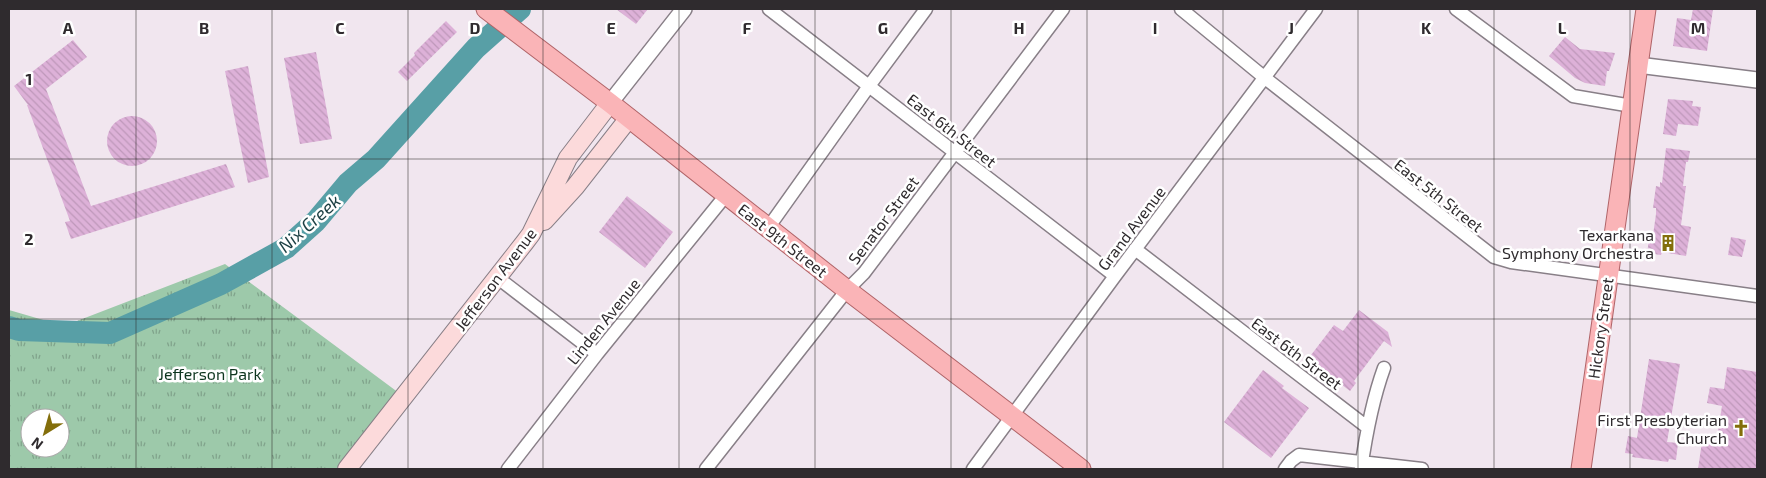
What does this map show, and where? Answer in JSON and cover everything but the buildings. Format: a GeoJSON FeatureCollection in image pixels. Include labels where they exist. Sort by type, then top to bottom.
{"type":"FeatureCollection","features":[{"type":"Feature","properties":{"kind":"main road","name":"East 9th Street"},"geometry":{"type":"LineString","coordinates":[[486,9],[610,103],[847,290],[1081,469]]}},
{"type":"Feature","properties":{"kind":"main road","name":"Hickory Street"},"geometry":{"type":"LineString","coordinates":[[1581,469],[1646,9]]}},
{"type":"Feature","properties":{"kind":"main road","name":"Jefferson Avenue"},"geometry":{"type":"LineString","coordinates":[[347,469],[531,234],[568,158],[610,103]]}},
{"type":"Feature","properties":{"kind":"main road"},"geometry":{"type":"LineString","coordinates":[[531,234],[570,193],[629,118]]}},
{"type":"Feature","properties":{"kind":"street","name":"Jefferson Avenue"},"geometry":{"type":"LineString","coordinates":[[610,103],[684,9]]}},
{"type":"Feature","properties":{"kind":"street","name":"East 6th Street"},"geometry":{"type":"LineString","coordinates":[[769,9],[1115,276]]}},
{"type":"Feature","properties":{"kind":"street"},"geometry":{"type":"LineString","coordinates":[[768,228],[926,9]]}},
{"type":"Feature","properties":{"kind":"street","name":"Senator Street"},"geometry":{"type":"LineString","coordinates":[[706,469],[847,290],[864,273],[1063,9]]}},
{"type":"Feature","properties":{"kind":"street","name":"East 5th Street"},"geometry":{"type":"LineString","coordinates":[[1181,9],[1265,78],[1494,257],[1511,262],[1757,296]]}},
{"type":"Feature","properties":{"kind":"street","name":"Grand Avenue"},"geometry":{"type":"LineString","coordinates":[[973,469],[1135,249],[1316,9]]}},
{"type":"Feature","properties":{"kind":"street"},"geometry":{"type":"LineString","coordinates":[[1456,9],[1573,96],[1632,106]]}},
{"type":"Feature","properties":{"kind":"street"},"geometry":{"type":"LineString","coordinates":[[1638,65],[1757,80]]}},
{"type":"Feature","properties":{"kind":"street","name":"Linden Avenue"},"geometry":{"type":"LineString","coordinates":[[508,469],[597,354],[726,195]]}},
{"type":"Feature","properties":{"kind":"street","name":"East 6th Street"},"geometry":{"type":"LineString","coordinates":[[1135,249],[1367,427]]}},
{"type":"Feature","properties":{"kind":"street"},"geometry":{"type":"LineString","coordinates":[[498,278],[597,354]]}},
{"type":"Feature","properties":{"kind":"street"},"geometry":{"type":"LineString","coordinates":[[1361,466],[1374,396],[1384,368]]}},
{"type":"Feature","properties":{"kind":"street"},"geometry":{"type":"LineString","coordinates":[[1284,469],[1299,455],[1361,466],[1422,469]]}},
{"type":"Feature","properties":{"kind":"green space","name":"Jefferson Park"},"geometry":{"type":"Polygon","coordinates":[[[225,264],[399,393],[336,469],[9,469],[9,310],[64,326],[225,264]]]}},
{"type":"Feature","properties":{"kind":"waterway","name":"Nix Creek"},"geometry":{"type":"LineString","coordinates":[[9,327],[19,330],[110,333],[221,284],[286,248],[316,221],[348,183],[376,159],[476,48],[520,9]]}},
{"type":"Feature","properties":{"kind":"place","name":"Texarkana Symphony Orchestra"},"geometry":{"type":"Point","coordinates":[1668,243]}},
{"type":"Feature","properties":{"kind":"place","name":"First Presbyterian Church"},"geometry":{"type":"Point","coordinates":[1741,428]}}]}
